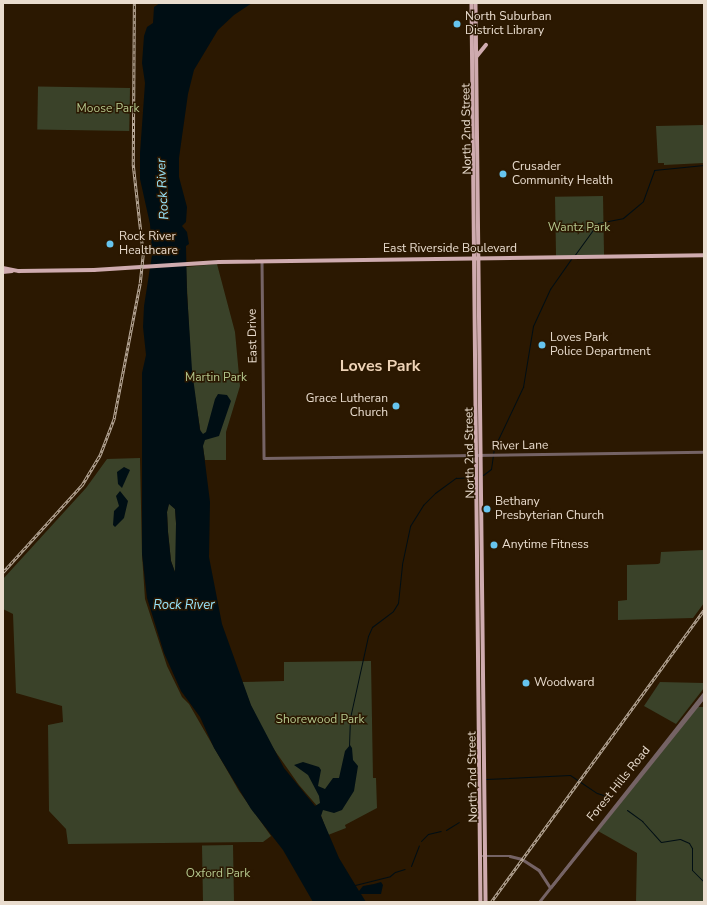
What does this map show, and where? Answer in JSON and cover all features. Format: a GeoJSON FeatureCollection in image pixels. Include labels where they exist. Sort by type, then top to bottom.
{"type":"FeatureCollection","features":[{"type":"Feature","properties":{"kind":"main road","name":"North 2nd Street"},"geometry":{"type":"LineString","coordinates":[[472,3],[473,260],[478,456]]}},
{"type":"Feature","properties":{"kind":"main road","name":"North 2nd Street"},"geometry":{"type":"LineString","coordinates":[[476,3],[479,260],[478,479],[482,855],[481,902]]}},
{"type":"Feature","properties":{"kind":"main road"},"geometry":{"type":"LineString","coordinates":[[476,59],[480,50],[486,45]]}},
{"type":"Feature","properties":{"kind":"main road","name":"East Riverside Boulevard"},"geometry":{"type":"LineString","coordinates":[[12,271],[129,269],[262,261],[479,260],[704,255]]}},
{"type":"Feature","properties":{"kind":"main road"},"geometry":{"type":"LineString","coordinates":[[3,268],[12,271]]}},
{"type":"Feature","properties":{"kind":"main road"},"geometry":{"type":"LineString","coordinates":[[3,272],[12,271]]}},
{"type":"Feature","properties":{"kind":"main road","name":"North 2nd Street"},"geometry":{"type":"LineString","coordinates":[[482,855],[486,902]]}},
{"type":"Feature","properties":{"kind":"street","name":"East Drive"},"geometry":{"type":"LineString","coordinates":[[262,261],[264,458]]}},
{"type":"Feature","properties":{"kind":"street","name":"River Lane"},"geometry":{"type":"LineString","coordinates":[[264,458],[704,452]]}},
{"type":"Feature","properties":{"kind":"street","name":"Forest Hills Road"},"geometry":{"type":"LineString","coordinates":[[667,741],[704,693]]}},
{"type":"Feature","properties":{"kind":"street","name":"Forest Hills Road"},"geometry":{"type":"LineString","coordinates":[[538,902],[657,753],[704,697]]}},
{"type":"Feature","properties":{"kind":"street"},"geometry":{"type":"LineString","coordinates":[[482,855],[501,855],[519,858],[539,870],[550,887]]}},
{"type":"Feature","properties":{"kind":"green space","name":"Moose Park"},"geometry":{"type":"Polygon","coordinates":[[[38,86],[130,88],[129,131],[37,129],[38,86]]]}},
{"type":"Feature","properties":{"kind":"green space"},"geometry":{"type":"Polygon","coordinates":[[[704,125],[704,163],[664,165],[664,163],[658,163],[656,126],[704,125]]]}},
{"type":"Feature","properties":{"kind":"green space","name":"Wantz Park"},"geometry":{"type":"Polygon","coordinates":[[[603,196],[604,257],[556,258],[555,197],[603,196]]]}},
{"type":"Feature","properties":{"kind":"green space","name":"Martin Park"},"geometry":{"type":"Polygon","coordinates":[[[217,264],[235,332],[240,386],[226,432],[226,460],[205,460],[191,371],[186,267],[217,264]]]}},
{"type":"Feature","properties":{"kind":"green space"},"geometry":{"type":"Polygon","coordinates":[[[140,458],[142,554],[145,599],[167,666],[182,697],[189,704],[239,791],[271,836],[263,842],[68,844],[66,829],[49,811],[48,725],[63,722],[62,706],[16,693],[13,614],[3,609],[3,579],[86,488],[107,459],[140,458]]]}},
{"type":"Feature","properties":{"kind":"green space"},"geometry":{"type":"Polygon","coordinates":[[[169,503],[175,509],[177,565],[175,572],[171,561],[168,532],[167,512],[169,503]]]}},
{"type":"Feature","properties":{"kind":"green space"},"geometry":{"type":"Polygon","coordinates":[[[704,550],[704,603],[693,618],[618,620],[618,601],[627,600],[627,565],[658,564],[660,563],[661,552],[704,550]]]}},
{"type":"Feature","properties":{"kind":"green space","name":"Shorewood Park"},"geometry":{"type":"Polygon","coordinates":[[[371,661],[373,778],[376,778],[377,808],[345,825],[346,828],[328,835],[318,807],[299,785],[273,748],[254,714],[242,682],[284,681],[284,662],[371,661]]]}},
{"type":"Feature","properties":{"kind":"green space"},"geometry":{"type":"Polygon","coordinates":[[[660,682],[704,683],[704,688],[676,724],[644,706],[660,682]]]}},
{"type":"Feature","properties":{"kind":"green space"},"geometry":{"type":"Polygon","coordinates":[[[697,707],[704,707],[704,902],[636,902],[637,853],[598,831],[697,707]]]}},
{"type":"Feature","properties":{"kind":"green space","name":"Oxford Park"},"geometry":{"type":"Polygon","coordinates":[[[233,845],[234,902],[203,902],[202,846],[233,845]]]}},
{"type":"Feature","properties":{"kind":"water","name":"Rock River"},"geometry":{"type":"Polygon","coordinates":[[[160,3],[252,3],[234,15],[218,30],[194,70],[188,94],[179,158],[179,177],[187,207],[186,222],[182,226],[187,232],[189,244],[186,246],[187,293],[192,370],[200,430],[203,434],[206,432],[215,399],[218,394],[227,395],[231,401],[219,436],[205,440],[203,446],[210,502],[209,557],[222,624],[251,705],[284,768],[315,806],[320,803],[319,796],[308,775],[294,765],[303,762],[319,767],[321,770],[318,786],[325,789],[333,778],[339,778],[345,751],[350,745],[352,748],[353,760],[358,766],[354,791],[342,810],[334,813],[323,810],[321,816],[339,858],[359,891],[363,886],[381,882],[383,885],[381,894],[361,894],[366,902],[313,902],[283,850],[251,809],[214,748],[200,717],[181,691],[164,653],[147,598],[142,554],[142,373],[146,355],[143,327],[144,306],[152,255],[150,224],[140,179],[140,153],[145,83],[142,63],[144,36],[147,27],[153,23],[154,7],[160,3]],[[169,504],[167,512],[171,561],[175,572],[176,523],[175,509],[169,504]]]}},
{"type":"Feature","properties":{"kind":"water"},"geometry":{"type":"Polygon","coordinates":[[[124,467],[130,470],[122,488],[118,484],[117,472],[124,467]]]}},
{"type":"Feature","properties":{"kind":"water"},"geometry":{"type":"Polygon","coordinates":[[[120,491],[128,501],[124,518],[115,527],[113,525],[114,511],[119,506],[116,496],[120,491]]]}},
{"type":"Feature","properties":{"kind":"waterway"},"geometry":{"type":"LineString","coordinates":[[574,256],[598,223],[623,218],[643,201],[654,170],[704,165]]}},
{"type":"Feature","properties":{"kind":"waterway"},"geometry":{"type":"LineString","coordinates":[[483,475],[491,469],[494,448],[523,387],[533,326],[550,289],[572,258]]}},
{"type":"Feature","properties":{"kind":"waterway"},"geometry":{"type":"LineString","coordinates":[[349,746],[350,718],[368,636],[372,627],[393,611],[398,603],[402,564],[410,526],[423,505],[435,493],[456,478],[476,477]]}},
{"type":"Feature","properties":{"kind":"waterway"},"geometry":{"type":"LineString","coordinates":[[486,779],[570,775],[597,793],[612,798]]}},
{"type":"Feature","properties":{"kind":"waterway"},"geometry":{"type":"LineString","coordinates":[[627,810],[642,821],[661,842],[680,839],[689,843],[692,848],[692,870],[704,882]]}},
{"type":"Feature","properties":{"kind":"waterway"},"geometry":{"type":"LineString","coordinates":[[446,830],[459,822]]}},
{"type":"Feature","properties":{"kind":"waterway"},"geometry":{"type":"LineString","coordinates":[[421,841],[428,834],[441,831]]}},
{"type":"Feature","properties":{"kind":"waterway"},"geometry":{"type":"LineString","coordinates":[[411,866],[419,845]]}},
{"type":"Feature","properties":{"kind":"waterway"},"geometry":{"type":"LineString","coordinates":[[355,885],[390,876],[395,872],[405,869]]}},
{"type":"Feature","properties":{"kind":"railway"},"geometry":{"type":"LineString","coordinates":[[3,572],[82,485],[100,455],[114,418],[140,283],[143,254],[133,165],[134,3]]}},
{"type":"Feature","properties":{"kind":"railway"},"geometry":{"type":"LineString","coordinates":[[491,902],[704,610]]}},
{"type":"Feature","properties":{"kind":"place","name":"North Suburban District Library"},"geometry":{"type":"Point","coordinates":[457,24]}},
{"type":"Feature","properties":{"kind":"place","name":"Crusader Community Health"},"geometry":{"type":"Point","coordinates":[503,174]}},
{"type":"Feature","properties":{"kind":"place","name":"Rock River Healthcare"},"geometry":{"type":"Point","coordinates":[110,244]}},
{"type":"Feature","properties":{"kind":"place","name":"Loves Park Police Department"},"geometry":{"type":"Point","coordinates":[542,345]}},
{"type":"Feature","properties":{"kind":"place","name":"Grace Lutheran Church"},"geometry":{"type":"Point","coordinates":[396,406]}},
{"type":"Feature","properties":{"kind":"place","name":"Bethany Presbyterian Church"},"geometry":{"type":"Point","coordinates":[487,509]}},
{"type":"Feature","properties":{"kind":"place","name":"Anytime Fitness"},"geometry":{"type":"Point","coordinates":[494,545]}},
{"type":"Feature","properties":{"kind":"place","name":"Woodward"},"geometry":{"type":"Point","coordinates":[526,683]}},
{"type":"Feature","properties":{"kind":"district","name":"Loves Park"},"geometry":{"type":"Point","coordinates":[380,366]}}]}
